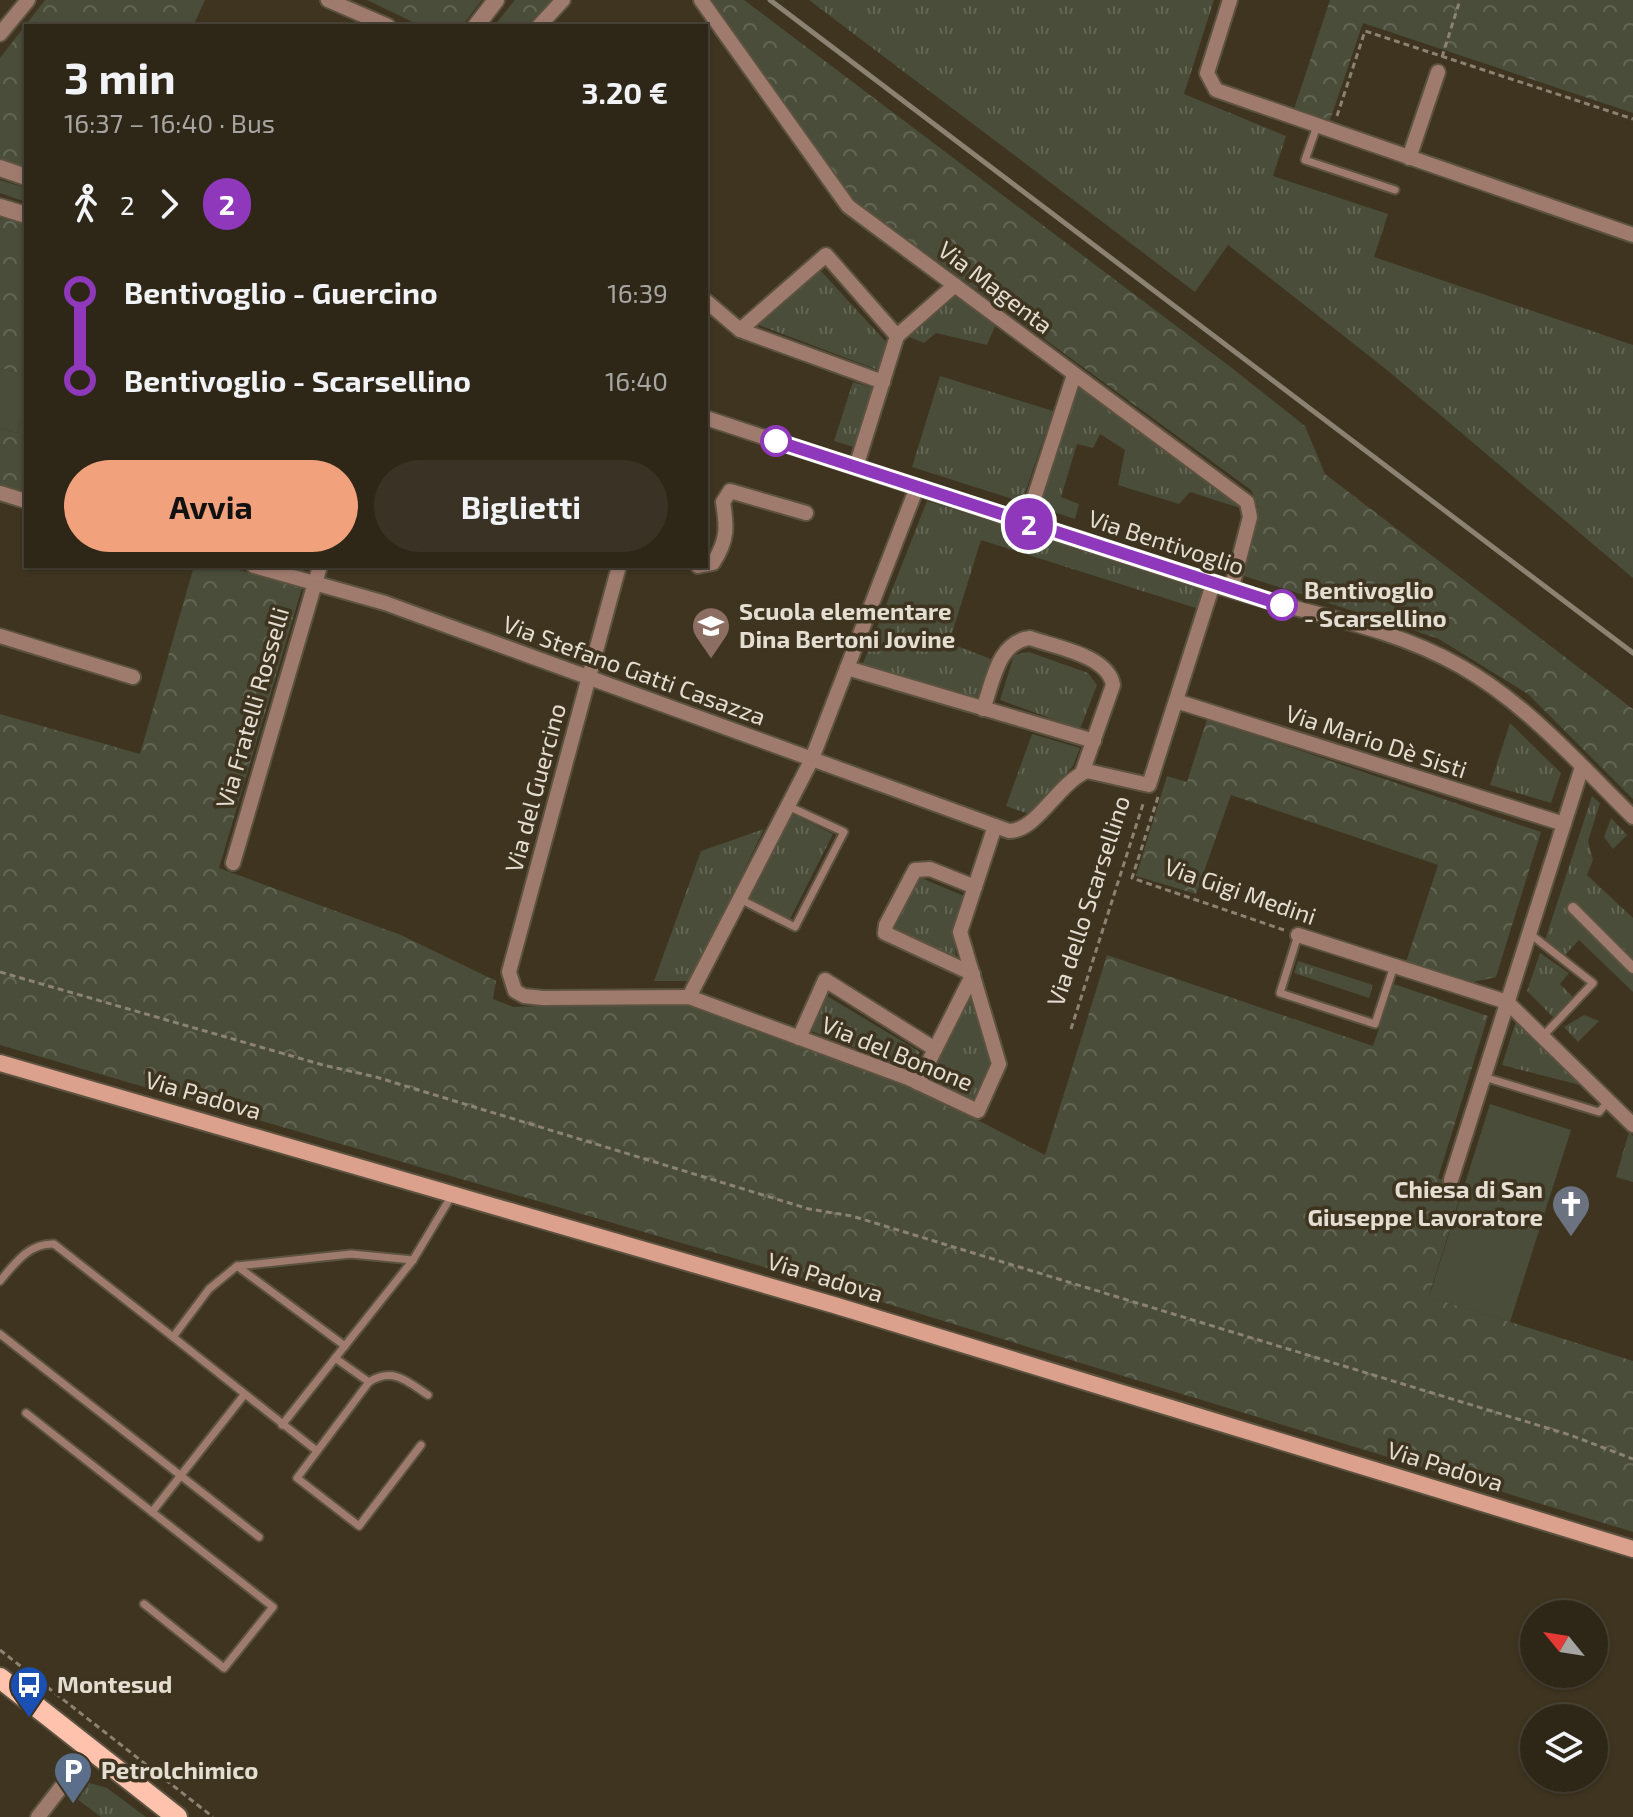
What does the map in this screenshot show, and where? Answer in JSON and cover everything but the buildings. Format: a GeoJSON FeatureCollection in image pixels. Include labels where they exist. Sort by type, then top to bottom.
{"type":"FeatureCollection","features":[{"type":"Feature","properties":{"kind":"main road","name":"Via Padova"},"geometry":{"type":"LineString","coordinates":[[0,1063],[454,1193],[1633,1549]]}},
{"type":"Feature","properties":{"kind":"main road"},"geometry":{"type":"LineString","coordinates":[[0,1678],[177,1817]]}},
{"type":"Feature","properties":{"kind":"street"},"geometry":{"type":"LineString","coordinates":[[0,34],[28,0]]}},
{"type":"Feature","properties":{"kind":"street"},"geometry":{"type":"LineString","coordinates":[[328,0],[354,5],[385,24]]}},
{"type":"Feature","properties":{"kind":"street"},"geometry":{"type":"LineString","coordinates":[[478,24],[496,0]]}},
{"type":"Feature","properties":{"kind":"street"},"geometry":{"type":"LineString","coordinates":[[541,24],[563,0]]}},
{"type":"Feature","properties":{"kind":"street","name":"Via Magenta"},"geometry":{"type":"LineString","coordinates":[[701,0],[848,206],[1247,502],[1250,517],[1231,590]]}},
{"type":"Feature","properties":{"kind":"street"},"geometry":{"type":"LineString","coordinates":[[1230,0],[1209,62],[1207,80],[1216,90],[1633,235]]}},
{"type":"Feature","properties":{"kind":"street"},"geometry":{"type":"LineString","coordinates":[[1409,158],[1438,72]]}},
{"type":"Feature","properties":{"kind":"street"},"geometry":{"type":"LineString","coordinates":[[0,168],[24,176]]}},
{"type":"Feature","properties":{"kind":"street"},"geometry":{"type":"LineString","coordinates":[[0,207],[24,214]]}},
{"type":"Feature","properties":{"kind":"street"},"geometry":{"type":"LineString","coordinates":[[740,330],[826,255],[897,336]]}},
{"type":"Feature","properties":{"kind":"street"},"geometry":{"type":"LineString","coordinates":[[856,467],[897,336],[955,285]]}},
{"type":"Feature","properties":{"kind":"street"},"geometry":{"type":"LineString","coordinates":[[708,303],[740,330],[883,382]]}},
{"type":"Feature","properties":{"kind":"street"},"geometry":{"type":"LineString","coordinates":[[1026,523],[1074,375]]}},
{"type":"Feature","properties":{"kind":"street","name":"Via Bentivoglio"},"geometry":{"type":"LineString","coordinates":[[708,419],[1231,590],[1402,639],[1438,654],[1511,701],[1633,817]]}},
{"type":"Feature","properties":{"kind":"street"},"geometry":{"type":"LineString","coordinates":[[689,997],[811,761],[917,487]]}},
{"type":"Feature","properties":{"kind":"street"},"geometry":{"type":"LineString","coordinates":[[708,564],[713,563],[719,554],[729,524],[723,502],[730,491],[806,513]]}},
{"type":"Feature","properties":{"kind":"street"},"geometry":{"type":"LineString","coordinates":[[0,493],[24,500]]}},
{"type":"Feature","properties":{"kind":"street","name":"Via Stefano Gatti Casazza"},"geometry":{"type":"LineString","coordinates":[[261,568],[385,603],[995,826]]}},
{"type":"Feature","properties":{"kind":"street","name":"Via Fratelli Rosselli"},"geometry":{"type":"LineString","coordinates":[[233,863],[319,568]]}},
{"type":"Feature","properties":{"kind":"street","name":"Via del Guercino"},"geometry":{"type":"LineString","coordinates":[[543,998],[524,996],[515,991],[509,972],[618,568]]}},
{"type":"Feature","properties":{"kind":"street","name":"Via dello Scarsellino"},"geometry":{"type":"LineString","coordinates":[[995,826],[1009,831],[1024,828],[1062,788],[1082,773],[1102,772],[1154,788],[1176,701],[1213,584]]}},
{"type":"Feature","properties":{"kind":"street"},"geometry":{"type":"LineString","coordinates":[[0,636],[133,677]]}},
{"type":"Feature","properties":{"kind":"street"},"geometry":{"type":"LineString","coordinates":[[983,709],[1006,649],[1020,639],[1030,638],[1089,659],[1112,678],[1111,692],[1082,773]]}},
{"type":"Feature","properties":{"kind":"street"},"geometry":{"type":"LineString","coordinates":[[847,668],[1094,741]]}},
{"type":"Feature","properties":{"kind":"street","name":"Via Mario Dè Sisti"},"geometry":{"type":"LineString","coordinates":[[1176,701],[1564,824]]}},
{"type":"Feature","properties":{"kind":"street"},"geometry":{"type":"LineString","coordinates":[[1451,1180],[1582,767]]}},
{"type":"Feature","properties":{"kind":"street"},"geometry":{"type":"LineString","coordinates":[[918,1083],[973,974],[960,932],[995,826]]}},
{"type":"Feature","properties":{"kind":"street"},"geometry":{"type":"LineString","coordinates":[[973,974],[885,933],[915,870],[930,869],[975,887]]}},
{"type":"Feature","properties":{"kind":"street"},"geometry":{"type":"LineString","coordinates":[[1573,908],[1633,968]]}},
{"type":"Feature","properties":{"kind":"street","name":"Via Gigi Medini"},"geometry":{"type":"LineString","coordinates":[[1298,935],[1507,1002]]}},
{"type":"Feature","properties":{"kind":"street","name":"Via del Bonone"},"geometry":{"type":"LineString","coordinates":[[543,998],[689,997],[918,1083],[978,1111],[999,1064],[973,974]]}},
{"type":"Feature","properties":{"kind":"street","name":"Via del Bonone"},"geometry":{"type":"LineString","coordinates":[[799,1038],[825,980],[935,1049]]}},
{"type":"Feature","properties":{"kind":"street"},"geometry":{"type":"LineString","coordinates":[[1507,1002],[1633,1125]]}},
{"type":"Feature","properties":{"kind":"street"},"geometry":{"type":"LineString","coordinates":[[38,1817],[90,1750]]}},
{"type":"Feature","properties":{"kind":"lane"},"geometry":{"type":"LineString","coordinates":[[1317,126],[1305,160],[1395,190]]}},
{"type":"Feature","properties":{"kind":"lane"},"geometry":{"type":"LineString","coordinates":[[740,899],[795,927],[844,832],[788,806]]}},
{"type":"Feature","properties":{"kind":"lane"},"geometry":{"type":"LineString","coordinates":[[1529,933],[1593,983],[1543,1037]]}},
{"type":"Feature","properties":{"kind":"lane"},"geometry":{"type":"LineString","coordinates":[[1298,935],[1280,993],[1375,1024],[1394,966]]}},
{"type":"Feature","properties":{"kind":"lane"},"geometry":{"type":"LineString","coordinates":[[1484,1077],[1599,1112],[1609,1101]]}},
{"type":"Feature","properties":{"kind":"lane"},"geometry":{"type":"LineString","coordinates":[[282,1425],[413,1260],[454,1193]]}},
{"type":"Feature","properties":{"kind":"lane"},"geometry":{"type":"LineString","coordinates":[[0,1281],[29,1250],[43,1244],[54,1244],[317,1451]]}},
{"type":"Feature","properties":{"kind":"lane"},"geometry":{"type":"LineString","coordinates":[[173,1337],[209,1289],[237,1266],[351,1254],[413,1260]]}},
{"type":"Feature","properties":{"kind":"lane"},"geometry":{"type":"LineString","coordinates":[[237,1266],[345,1346]]}},
{"type":"Feature","properties":{"kind":"lane"},"geometry":{"type":"LineString","coordinates":[[0,1334],[259,1537]]}},
{"type":"Feature","properties":{"kind":"lane"},"geometry":{"type":"LineString","coordinates":[[335,1358],[369,1382]]}},
{"type":"Feature","properties":{"kind":"lane"},"geometry":{"type":"LineString","coordinates":[[421,1445],[359,1526],[297,1478],[369,1382],[381,1374],[396,1374],[428,1395]]}},
{"type":"Feature","properties":{"kind":"lane"},"geometry":{"type":"LineString","coordinates":[[152,1512],[244,1395]]}},
{"type":"Feature","properties":{"kind":"lane"},"geometry":{"type":"LineString","coordinates":[[26,1413],[273,1607],[224,1668],[144,1604]]}},
{"type":"Feature","properties":{"kind":"path"},"geometry":{"type":"LineString","coordinates":[[1438,72],[1460,0]]}},
{"type":"Feature","properties":{"kind":"path"},"geometry":{"type":"LineString","coordinates":[[1332,131],[1365,31],[1633,119]]}},
{"type":"Feature","properties":{"kind":"path","name":"Via Gigi Medini"},"geometry":{"type":"LineString","coordinates":[[1154,788],[1132,878],[1298,935]]}},
{"type":"Feature","properties":{"kind":"path","name":"Via dello Scarsellino"},"geometry":{"type":"LineString","coordinates":[[1071,1029],[1154,788]]}},
{"type":"Feature","properties":{"kind":"path"},"geometry":{"type":"LineString","coordinates":[[0,972],[323,1065],[376,1077],[809,1209],[852,1216],[1570,1435],[1633,1459]]}},
{"type":"Feature","properties":{"kind":"path"},"geometry":{"type":"LineString","coordinates":[[0,1650],[213,1817]]}},
{"type":"Feature","properties":{"kind":"green space"},"geometry":{"type":"Polygon","coordinates":[[[45,0],[205,0],[194,24],[26,24],[45,0]]]}},
{"type":"Feature","properties":{"kind":"green space"},"geometry":{"type":"Polygon","coordinates":[[[367,0],[482,0],[464,24],[417,24],[367,0]]]}},
{"type":"Feature","properties":{"kind":"green space"},"geometry":{"type":"Polygon","coordinates":[[[515,0],[555,0],[533,24],[496,24],[515,0]]]}},
{"type":"Feature","properties":{"kind":"green space"},"geometry":{"type":"Polygon","coordinates":[[[708,0],[744,0],[1228,365],[1305,426],[1325,474],[1633,709],[1633,799],[1528,694],[1437,638],[1241,575],[1258,507],[1251,490],[873,217],[841,187],[708,0]]]}},
{"type":"Feature","properties":{"kind":"green space"},"geometry":{"type":"Polygon","coordinates":[[[809,0],[1214,0],[1184,94],[1286,136],[1273,176],[1388,214],[1374,257],[1633,345],[1633,578],[1387,370],[1228,245],[1195,292],[809,0]]]}},
{"type":"Feature","properties":{"kind":"green space"},"geometry":{"type":"Polygon","coordinates":[[[1330,0],[1633,0],[1633,113],[1363,23],[1330,120],[1294,109],[1330,0]]]}},
{"type":"Feature","properties":{"kind":"green space"},"geometry":{"type":"Polygon","coordinates":[[[24,27],[24,169],[0,160],[0,58],[24,27]]]}},
{"type":"Feature","properties":{"kind":"green space"},"geometry":{"type":"Polygon","coordinates":[[[0,180],[24,187],[24,201],[0,193],[0,180]]]}},
{"type":"Feature","properties":{"kind":"green space"},"geometry":{"type":"Polygon","coordinates":[[[0,218],[24,224],[24,375],[0,368],[0,218]]]}},
{"type":"Feature","properties":{"kind":"green space"},"geometry":{"type":"Polygon","coordinates":[[[820,270],[886,342],[878,370],[759,325],[820,270]]]}},
{"type":"Feature","properties":{"kind":"green space"},"geometry":{"type":"Polygon","coordinates":[[[954,293],[995,326],[987,345],[936,333],[924,343],[904,335],[954,293]]]}},
{"type":"Feature","properties":{"kind":"green space"},"geometry":{"type":"Polygon","coordinates":[[[0,368],[24,375],[24,412],[17,433],[0,428],[0,368]]]}},
{"type":"Feature","properties":{"kind":"green space"},"geometry":{"type":"Polygon","coordinates":[[[940,376],[1053,411],[1022,502],[912,467],[940,376]]]}},
{"type":"Feature","properties":{"kind":"green space"},"geometry":{"type":"Polygon","coordinates":[[[853,382],[873,388],[854,447],[834,441],[853,382]]]}},
{"type":"Feature","properties":{"kind":"green space"},"geometry":{"type":"Polygon","coordinates":[[[1078,386],[1233,499],[1240,508],[1190,492],[1179,504],[1118,485],[1125,450],[1100,434],[1093,448],[1077,444],[1061,497],[1079,504],[1075,519],[1036,506],[1078,386]]]}},
{"type":"Feature","properties":{"kind":"green space"},"geometry":{"type":"Polygon","coordinates":[[[24,412],[24,492],[0,485],[0,428],[17,433],[24,412]]]}},
{"type":"Feature","properties":{"kind":"green space"},"geometry":{"type":"Polygon","coordinates":[[[927,501],[1205,588],[1199,609],[981,540],[949,643],[991,659],[979,701],[862,666],[927,501]]]}},
{"type":"Feature","properties":{"kind":"green space"},"geometry":{"type":"Polygon","coordinates":[[[193,568],[233,568],[302,588],[219,868],[401,935],[496,981],[493,999],[513,1007],[687,1000],[914,1087],[1045,1155],[1107,955],[1373,1046],[1394,984],[1488,1016],[1438,1178],[1463,1187],[1429,1296],[1633,1361],[1633,1532],[826,1285],[0,1045],[0,714],[140,754],[193,568]]]}},
{"type":"Feature","properties":{"kind":"green space"},"geometry":{"type":"Polygon","coordinates":[[[1029,652],[1088,673],[1097,685],[1080,729],[1000,700],[1014,655],[1029,652]]]}},
{"type":"Feature","properties":{"kind":"green space"},"geometry":{"type":"Polygon","coordinates":[[[1207,719],[1541,832],[1496,977],[1473,982],[1406,962],[1438,865],[1231,795],[1196,894],[1136,876],[1167,776],[1187,782],[1207,719]]]}},
{"type":"Feature","properties":{"kind":"green space"},"geometry":{"type":"Polygon","coordinates":[[[1510,723],[1561,773],[1551,803],[1490,785],[1510,723]]]}},
{"type":"Feature","properties":{"kind":"green space"},"geometry":{"type":"Polygon","coordinates":[[[1032,734],[1080,748],[1073,766],[1029,814],[1006,806],[1032,734]]]}},
{"type":"Feature","properties":{"kind":"green space"},"geometry":{"type":"Polygon","coordinates":[[[1592,796],[1600,803],[1588,841],[1593,860],[1587,875],[1633,918],[1633,992],[1579,940],[1565,955],[1545,940],[1592,796]]]}},
{"type":"Feature","properties":{"kind":"green space"},"geometry":{"type":"Polygon","coordinates":[[[793,814],[833,834],[789,921],[749,900],[793,814]]]}},
{"type":"Feature","properties":{"kind":"green space"},"geometry":{"type":"Polygon","coordinates":[[[1611,818],[1627,835],[1613,849],[1604,837],[1611,818]]]}},
{"type":"Feature","properties":{"kind":"green space"},"geometry":{"type":"Polygon","coordinates":[[[764,829],[691,981],[654,981],[701,851],[764,829]]]}},
{"type":"Feature","properties":{"kind":"green space"},"geometry":{"type":"Polygon","coordinates":[[[919,877],[964,896],[953,930],[956,957],[893,931],[919,877]]]}},
{"type":"Feature","properties":{"kind":"green space"},"geometry":{"type":"Polygon","coordinates":[[[934,900],[941,903],[944,910],[941,917],[934,920],[927,917],[924,910],[927,903],[934,900]]]}},
{"type":"Feature","properties":{"kind":"green space"},"geometry":{"type":"Polygon","coordinates":[[[1540,953],[1569,973],[1560,984],[1573,997],[1554,1018],[1527,991],[1540,953]]]}},
{"type":"Feature","properties":{"kind":"green space"},"geometry":{"type":"Polygon","coordinates":[[[1298,961],[1373,985],[1369,998],[1294,973],[1298,961]]]}},
{"type":"Feature","properties":{"kind":"green space"},"geometry":{"type":"Polygon","coordinates":[[[972,991],[990,1063],[972,1102],[926,1081],[972,991]]]}},
{"type":"Feature","properties":{"kind":"green space"},"geometry":{"type":"Polygon","coordinates":[[[827,996],[920,1052],[911,1069],[811,1031],[827,996]]]}},
{"type":"Feature","properties":{"kind":"green space"},"geometry":{"type":"Polygon","coordinates":[[[1584,1015],[1599,1021],[1578,1042],[1564,1027],[1584,1015]]]}},
{"type":"Feature","properties":{"kind":"green space"},"geometry":{"type":"Polygon","coordinates":[[[1516,1021],[1584,1086],[1502,1065],[1516,1021]]]}},
{"type":"Feature","properties":{"kind":"green space"},"geometry":{"type":"Polygon","coordinates":[[[1490,1104],[1571,1130],[1510,1322],[1429,1297],[1490,1104]]]}},
{"type":"Feature","properties":{"kind":"green space"},"geometry":{"type":"Polygon","coordinates":[[[1629,1132],[1633,1136],[1633,1182],[1616,1177],[1629,1132]]]}},
{"type":"Feature","properties":{"kind":"green space"},"geometry":{"type":"Polygon","coordinates":[[[86,1782],[107,1788],[146,1817],[101,1817],[69,1793],[86,1782]]]}},
{"type":"Feature","properties":{"kind":"railway"},"geometry":{"type":"LineString","coordinates":[[770,0],[1633,653]]}},
{"type":"Feature","properties":{"kind":"bus line","name":"2"},"geometry":{"type":"LineString","coordinates":[[776,441],[1282,605]]}},
{"type":"Feature","properties":{"kind":"place","name":"Bentivoglio - Scarsellino"},"geometry":{"type":"Point","coordinates":[1282,605]}},
{"type":"Feature","properties":{"kind":"place","name":"Scuola elementare Dina Bertoni Jovine"},"geometry":{"type":"Point","coordinates":[711,660]}},
{"type":"Feature","properties":{"kind":"place","name":"Chiesa di San Giuseppe Lavoratore"},"geometry":{"type":"Point","coordinates":[1571,1238]}},
{"type":"Feature","properties":{"kind":"place","name":"Montesud"},"geometry":{"type":"Point","coordinates":[29,1719]}},
{"type":"Feature","properties":{"kind":"place","name":"Petrolchimico"},"geometry":{"type":"Point","coordinates":[73,1805]}}]}
